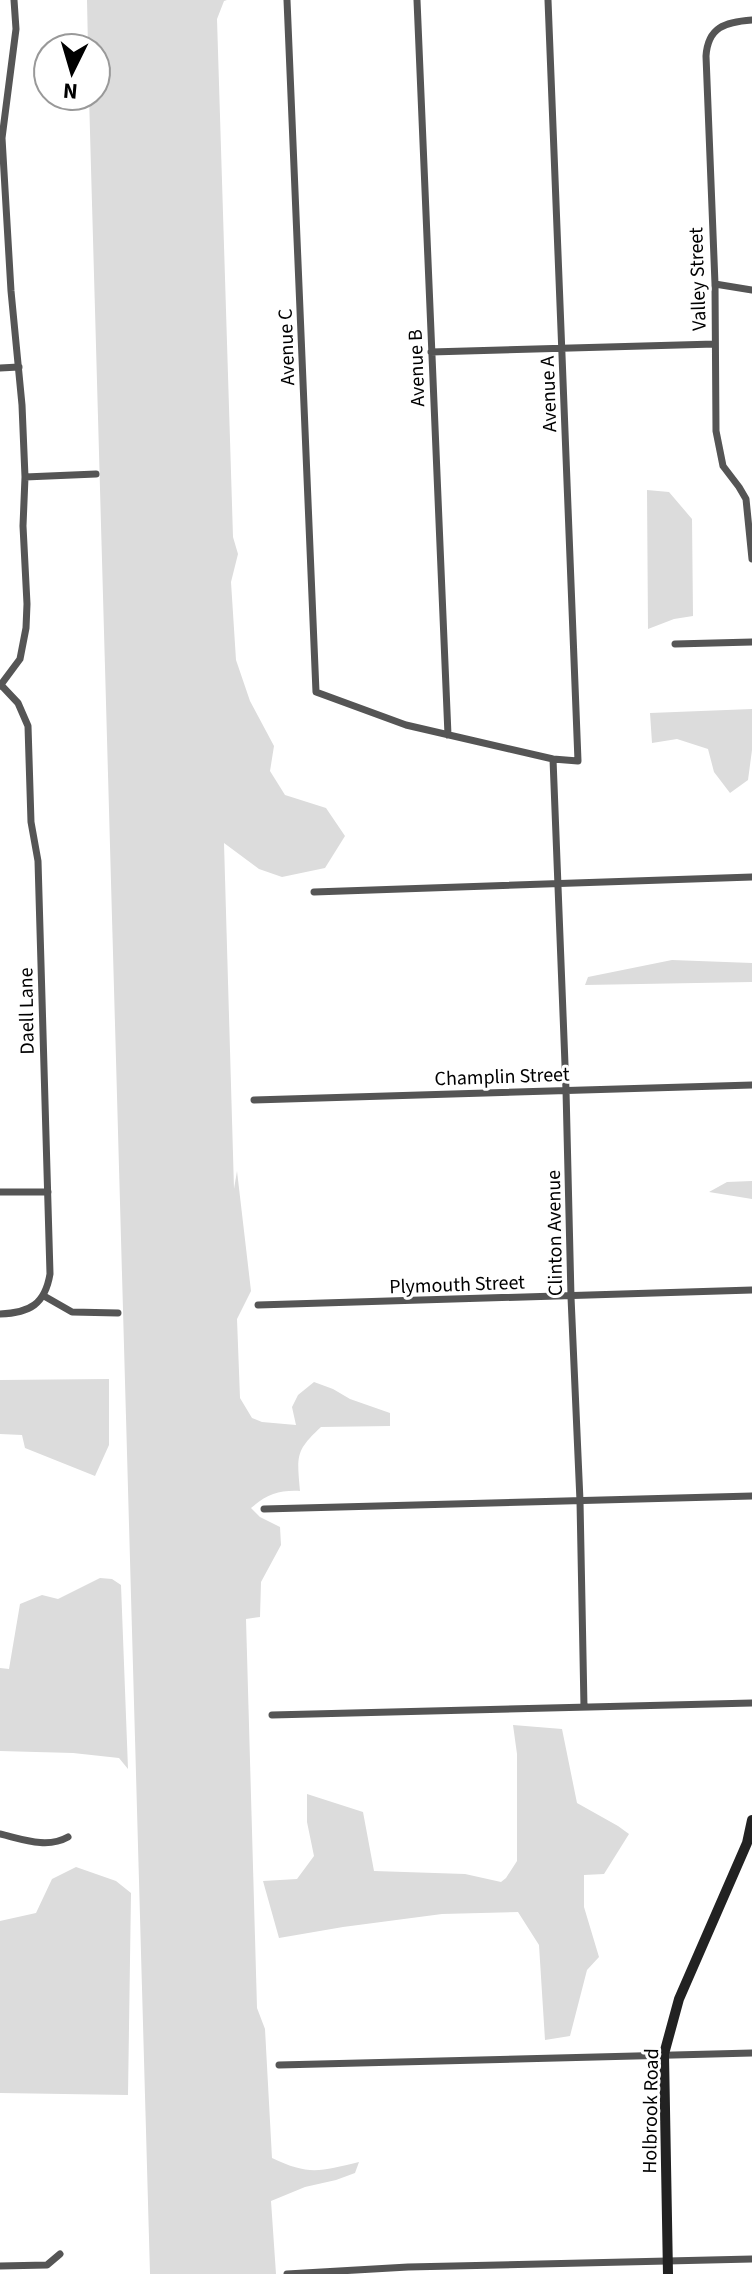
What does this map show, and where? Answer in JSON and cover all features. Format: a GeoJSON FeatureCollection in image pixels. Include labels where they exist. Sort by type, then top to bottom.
{"type":"FeatureCollection","features":[{"type":"Feature","properties":{"kind":"street"},"geometry":{"type":"LineString","coordinates":[[1,685],[20,659],[27,604],[23,526],[25,477],[2,138],[16,29],[14,0]]}},
{"type":"Feature","properties":{"kind":"street","name":"Avenue C"},"geometry":{"type":"LineString","coordinates":[[287,0],[316,692],[406,725],[448,735]]}},
{"type":"Feature","properties":{"kind":"street","name":"Avenue B"},"geometry":{"type":"LineString","coordinates":[[417,0],[448,735]]}},
{"type":"Feature","properties":{"kind":"street","name":"Avenue A"},"geometry":{"type":"LineString","coordinates":[[548,0],[578,761],[553,759]]}},
{"type":"Feature","properties":{"kind":"street","name":"Valley Street"},"geometry":{"type":"LineString","coordinates":[[752,20],[720,27],[707,47],[718,445],[723,466],[746,499],[752,559]]}},
{"type":"Feature","properties":{"kind":"street"},"geometry":{"type":"LineString","coordinates":[[715,284],[752,290]]}},
{"type":"Feature","properties":{"kind":"street"},"geometry":{"type":"LineString","coordinates":[[431,352],[715,344]]}},
{"type":"Feature","properties":{"kind":"street"},"geometry":{"type":"LineString","coordinates":[[0,368],[19,367]]}},
{"type":"Feature","properties":{"kind":"street"},"geometry":{"type":"LineString","coordinates":[[25,477],[96,474]]}},
{"type":"Feature","properties":{"kind":"street"},"geometry":{"type":"LineString","coordinates":[[675,644],[752,642]]}},
{"type":"Feature","properties":{"kind":"street","name":"Daell Lane"},"geometry":{"type":"LineString","coordinates":[[1,685],[24,713],[30,739],[31,822],[38,861],[48,1192],[50,1274],[44,1296]]}},
{"type":"Feature","properties":{"kind":"street"},"geometry":{"type":"LineString","coordinates":[[448,735],[553,759]]}},
{"type":"Feature","properties":{"kind":"street","name":"Clinton Avenue"},"geometry":{"type":"LineString","coordinates":[[553,759],[580,1501],[584,1707]]}},
{"type":"Feature","properties":{"kind":"street"},"geometry":{"type":"LineString","coordinates":[[314,892],[752,877]]}},
{"type":"Feature","properties":{"kind":"street","name":"Champlin Street"},"geometry":{"type":"LineString","coordinates":[[254,1100],[752,1085]]}},
{"type":"Feature","properties":{"kind":"street"},"geometry":{"type":"LineString","coordinates":[[0,1192],[48,1192]]}},
{"type":"Feature","properties":{"kind":"street","name":"Plymouth Street"},"geometry":{"type":"LineString","coordinates":[[258,1305],[752,1290]]}},
{"type":"Feature","properties":{"kind":"street"},"geometry":{"type":"LineString","coordinates":[[0,1314],[26,1310],[44,1296],[72,1312],[118,1313]]}},
{"type":"Feature","properties":{"kind":"street"},"geometry":{"type":"LineString","coordinates":[[264,1509],[752,1496]]}},
{"type":"Feature","properties":{"kind":"street"},"geometry":{"type":"LineString","coordinates":[[272,1715],[752,1703]]}},
{"type":"Feature","properties":{"kind":"street","name":"Holbrook Road"},"geometry":{"type":"LineString","coordinates":[[668,2274],[664,2054],[679,1999],[750,1843],[752,1820]]}},
{"type":"Feature","properties":{"kind":"street"},"geometry":{"type":"LineString","coordinates":[[0,1834],[43,1843],[68,1837]]}},
{"type":"Feature","properties":{"kind":"street"},"geometry":{"type":"LineString","coordinates":[[279,2065],[752,2053]]}},
{"type":"Feature","properties":{"kind":"street"},"geometry":{"type":"LineString","coordinates":[[0,2266],[47,2265],[60,2254]]}},
{"type":"Feature","properties":{"kind":"street"},"geometry":{"type":"LineString","coordinates":[[287,2274],[408,2267],[752,2259]]}},
{"type":"Feature","properties":{"kind":"shaded area"},"geometry":{"type":"Polygon","coordinates":[[[87,0],[227,0],[217,19],[233,537],[238,554],[231,582],[236,660],[250,701],[274,746],[270,771],[285,795],[326,808],[345,836],[325,868],[282,877],[259,869],[224,843],[234,1189],[237,1171],[251,1291],[237,1319],[240,1398],[252,1418],[296,1425],[292,1407],[298,1395],[314,1382],[390,1413],[390,1426],[321,1427],[306,1442],[300,1455],[300,1491],[274,1494],[251,1508],[260,1517],[280,1527],[281,1545],[261,1582],[260,1617],[246,1619],[257,2008],[265,2029],[272,2158],[306,2170],[359,2162],[355,2173],[305,2187],[271,2201],[276,2274],[150,2274],[89,112],[112,112],[112,32],[88,32],[87,0]]]}},
{"type":"Feature","properties":{"kind":"shaded area"},"geometry":{"type":"Polygon","coordinates":[[[647,490],[669,492],[692,519],[693,616],[648,629],[647,490]]]}},
{"type":"Feature","properties":{"kind":"shaded area"},"geometry":{"type":"Polygon","coordinates":[[[752,709],[748,780],[730,793],[714,772],[708,749],[677,739],[652,743],[650,713],[752,709]]]}},
{"type":"Feature","properties":{"kind":"shaded area"},"geometry":{"type":"Polygon","coordinates":[[[672,960],[752,963],[752,982],[585,985],[588,977],[672,960]]]}},
{"type":"Feature","properties":{"kind":"shaded area"},"geometry":{"type":"Polygon","coordinates":[[[752,1181],[752,1199],[709,1192],[727,1182],[752,1181]]]}},
{"type":"Feature","properties":{"kind":"shaded area"},"geometry":{"type":"Polygon","coordinates":[[[109,1379],[109,1445],[95,1476],[25,1448],[22,1435],[0,1434],[0,1380],[109,1379]]]}},
{"type":"Feature","properties":{"kind":"shaded area"},"geometry":{"type":"Polygon","coordinates":[[[100,1578],[112,1579],[121,1585],[128,1769],[119,1758],[0,1751],[0,1668],[9,1669],[20,1604],[42,1595],[58,1599],[100,1578]]]}},
{"type":"Feature","properties":{"kind":"shaded area"},"geometry":{"type":"Polygon","coordinates":[[[513,1725],[562,1729],[577,1803],[629,1834],[604,1874],[584,1875],[584,1907],[599,1957],[587,1970],[570,2036],[545,2040],[539,1945],[518,1912],[442,1914],[279,1938],[263,1881],[297,1879],[314,1856],[307,1822],[307,1794],[363,1812],[374,1871],[465,1874],[501,1882],[517,1861],[517,1754],[513,1725]]]}},
{"type":"Feature","properties":{"kind":"shaded area"},"geometry":{"type":"Polygon","coordinates":[[[76,1867],[116,1881],[131,1893],[128,2095],[0,2093],[0,1921],[36,1913],[52,1879],[76,1867]]]}}]}
